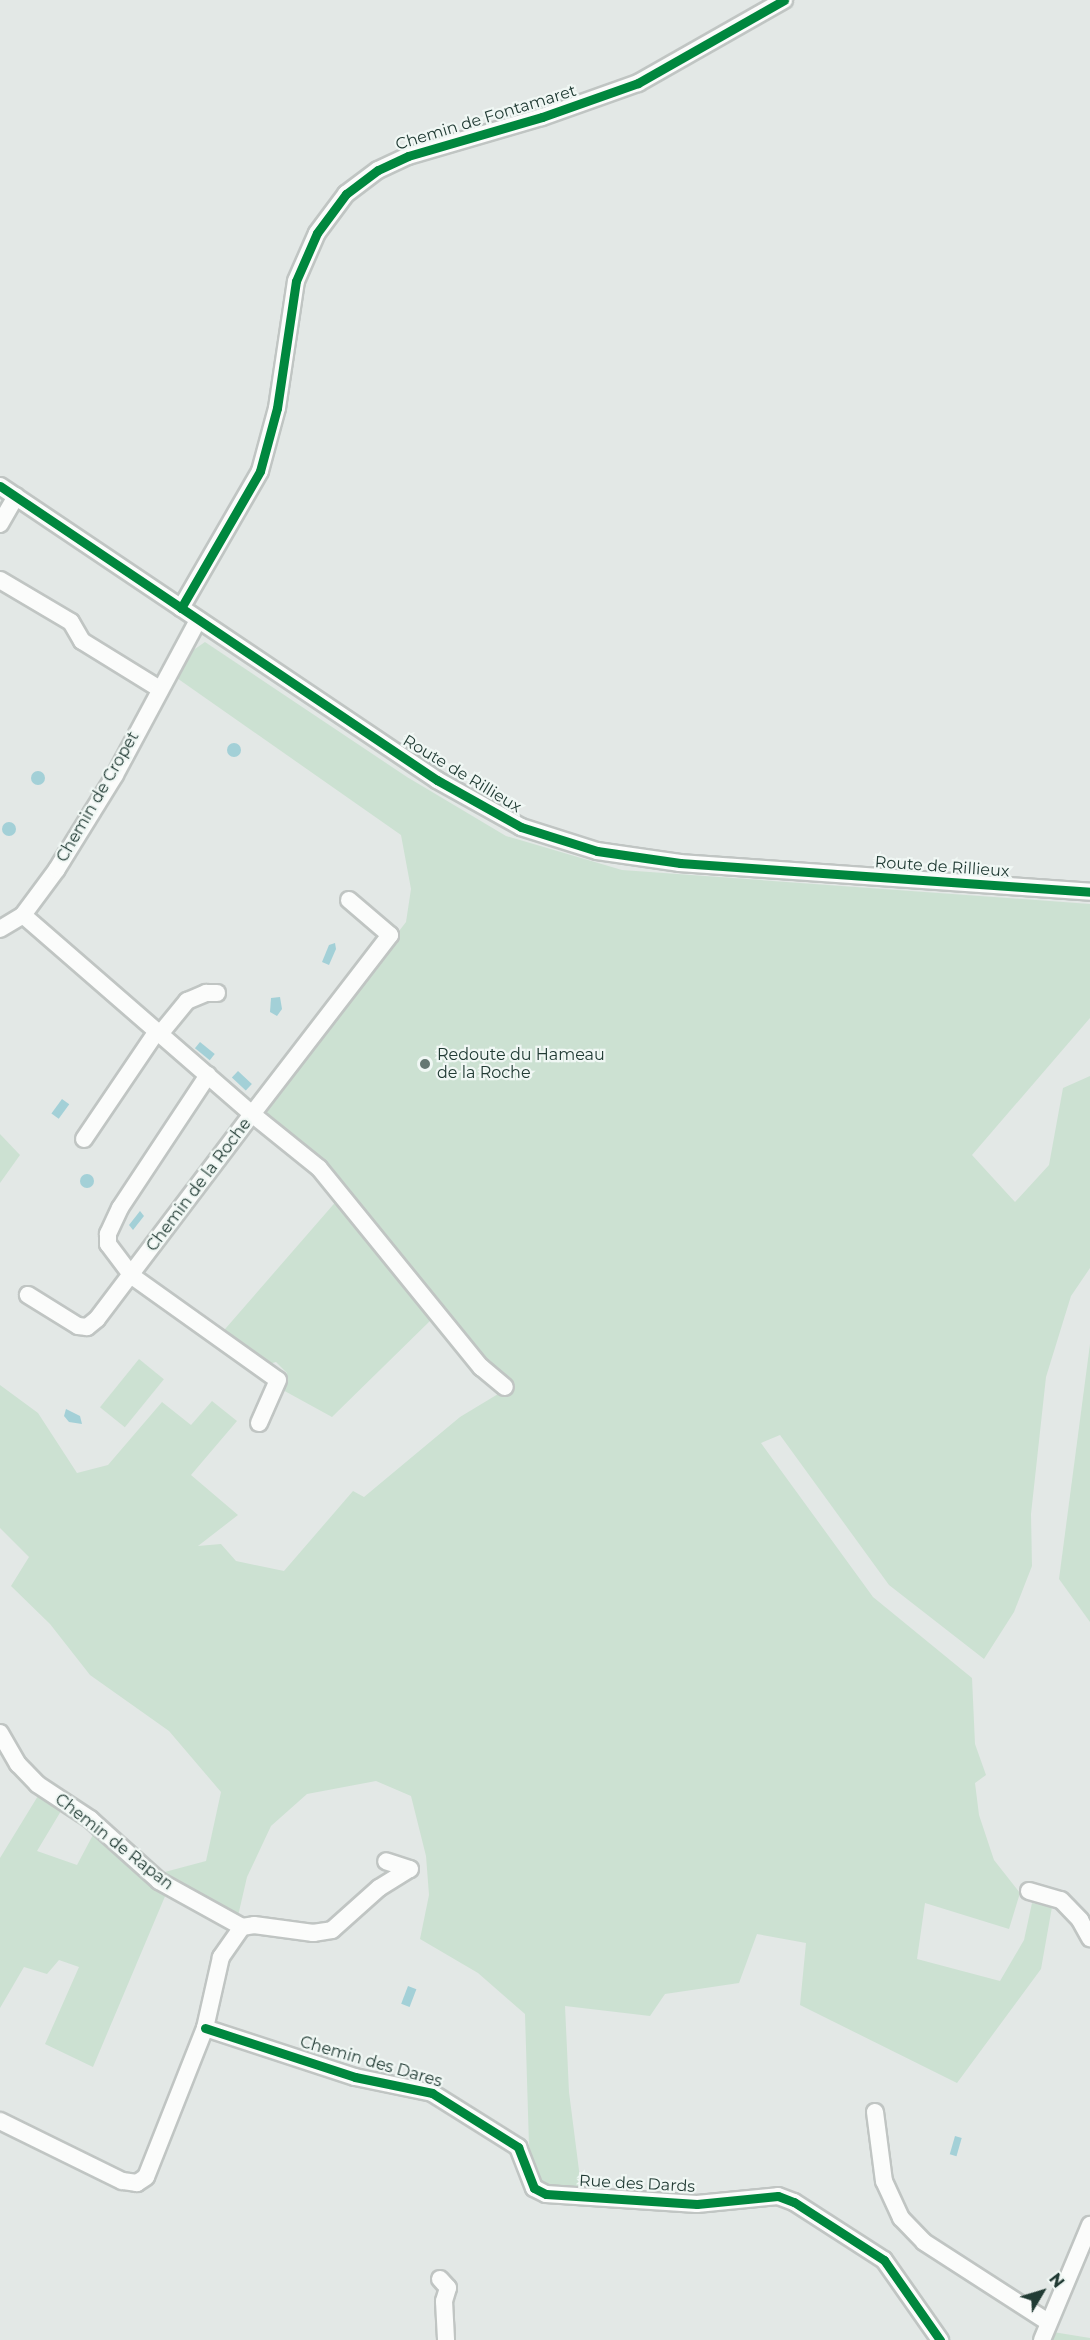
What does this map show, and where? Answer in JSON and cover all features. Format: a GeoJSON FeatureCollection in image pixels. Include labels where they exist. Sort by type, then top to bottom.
{"type":"FeatureCollection","features":[{"type":"Feature","properties":{"kind":"street","name":"Chemin de Fontamaret"},"geometry":{"type":"LineString","coordinates":[[181,608],[261,471],[277,408],[296,281],[317,233],[346,194],[378,170],[408,156],[542,117],[638,83],[784,0]]}},
{"type":"Feature","properties":{"kind":"street","name":"Route de Rillieux"},"geometry":{"type":"LineString","coordinates":[[0,486],[463,796],[521,827],[562,842],[597,851],[680,864],[1090,892]]}},
{"type":"Feature","properties":{"kind":"street"},"geometry":{"type":"LineString","coordinates":[[0,524],[16,496]]}},
{"type":"Feature","properties":{"kind":"street"},"geometry":{"type":"LineString","coordinates":[[0,580],[71,622],[82,641],[158,688]]}},
{"type":"Feature","properties":{"kind":"street","name":"Chemin de Cropet"},"geometry":{"type":"LineString","coordinates":[[0,929],[23,915],[115,775],[158,688],[198,620]]}},
{"type":"Feature","properties":{"kind":"street"},"geometry":{"type":"LineString","coordinates":[[349,900],[390,935],[252,1114],[319,1168],[480,1366],[505,1387]]}},
{"type":"Feature","properties":{"kind":"street","name":"Chemin de la Roche"},"geometry":{"type":"LineString","coordinates":[[23,915],[252,1114],[132,1276],[87,1327],[78,1326],[28,1295]]}},
{"type":"Feature","properties":{"kind":"street"},"geometry":{"type":"LineString","coordinates":[[84,1138],[158,1033],[187,1001],[206,993],[217,993]]}},
{"type":"Feature","properties":{"kind":"street"},"geometry":{"type":"LineString","coordinates":[[208,1075],[120,1208],[108,1234],[112,1254],[132,1276],[278,1380],[259,1423]]}},
{"type":"Feature","properties":{"kind":"street","name":"Chemin de Rapan"},"geometry":{"type":"LineString","coordinates":[[0,1733],[18,1764],[37,1784],[90,1819],[159,1881],[242,1927]]}},
{"type":"Feature","properties":{"kind":"street"},"geometry":{"type":"LineString","coordinates":[[0,2121],[122,2181],[137,2183],[146,2178],[205,2028],[221,1957],[242,1927],[254,1925],[314,1933],[332,1930],[379,1888],[406,1875],[410,1869],[386,1861]]}},
{"type":"Feature","properties":{"kind":"street"},"geometry":{"type":"LineString","coordinates":[[1029,1892],[1061,1900],[1080,1920],[1090,1938]]}},
{"type":"Feature","properties":{"kind":"street","name":"Chemin des Dares"},"geometry":{"type":"LineString","coordinates":[[205,2028],[355,2077],[432,2093],[518,2147]]}},
{"type":"Feature","properties":{"kind":"street"},"geometry":{"type":"LineString","coordinates":[[875,2112],[884,2181],[901,2218],[924,2242],[1048,2322]]}},
{"type":"Feature","properties":{"kind":"street","name":"Rue des Dards"},"geometry":{"type":"LineString","coordinates":[[518,2147],[534,2188],[546,2194],[697,2204],[778,2196],[794,2202],[884,2260],[940,2340]]}},
{"type":"Feature","properties":{"kind":"street"},"geometry":{"type":"LineString","coordinates":[[1042,2340],[1090,2225]]}},
{"type":"Feature","properties":{"kind":"street"},"geometry":{"type":"LineString","coordinates":[[440,2279],[448,2288],[444,2301],[446,2340]]}},
{"type":"Feature","properties":{"kind":"green space"},"geometry":{"type":"Polygon","coordinates":[[[205,642],[407,777],[506,836],[622,870],[1090,904],[1090,1018],[972,1155],[1015,1202],[1049,1165],[1063,1088],[1090,1076],[1090,1268],[1071,1296],[1046,1377],[1031,1514],[1032,1566],[1014,1612],[984,1659],[889,1585],[780,1435],[761,1443],[873,1597],[972,1678],[975,1744],[986,1775],[975,1783],[979,1815],[994,1860],[1020,1893],[1009,1929],[925,1903],[917,1959],[1000,1981],[1024,1940],[1032,1903],[1052,1907],[1041,1969],[957,2083],[800,2005],[806,1943],[757,1934],[739,1983],[665,1994],[650,2016],[565,2006],[569,2092],[581,2186],[540,2189],[529,2146],[525,2014],[478,1973],[420,1939],[429,1895],[426,1856],[411,1796],[376,1781],[307,1794],[271,1826],[247,1877],[238,1916],[161,1873],[206,1861],[221,1792],[169,1731],[90,1675],[50,1624],[11,1586],[29,1557],[0,1528],[0,1385],[38,1413],[77,1473],[108,1465],[162,1402],[191,1425],[212,1401],[237,1421],[191,1475],[238,1515],[198,1546],[221,1544],[236,1561],[284,1571],[353,1491],[364,1497],[460,1417],[503,1391],[499,1379],[259,1114],[406,922],[411,889],[401,835],[174,676],[192,651],[205,642]]]}},
{"type":"Feature","properties":{"kind":"green space"},"geometry":{"type":"Polygon","coordinates":[[[0,1134],[20,1155],[0,1183],[0,1134]]]}},
{"type":"Feature","properties":{"kind":"green space"},"geometry":{"type":"Polygon","coordinates":[[[339,1198],[433,1318],[332,1417],[281,1389],[287,1373],[276,1362],[262,1366],[219,1336],[339,1198]]]}},
{"type":"Feature","properties":{"kind":"green space"},"geometry":{"type":"Polygon","coordinates":[[[1090,1344],[1090,1622],[1059,1579],[1090,1344]]]}},
{"type":"Feature","properties":{"kind":"green space"},"geometry":{"type":"Polygon","coordinates":[[[139,1359],[164,1379],[125,1427],[100,1407],[139,1359]]]}},
{"type":"Feature","properties":{"kind":"green space"},"geometry":{"type":"Polygon","coordinates":[[[41,1791],[64,1806],[37,1851],[77,1865],[94,1833],[145,1881],[166,1894],[93,2067],[45,2044],[79,1967],[59,1960],[47,1974],[24,1967],[0,2008],[0,1858],[41,1791]]]}},
{"type":"Feature","properties":{"kind":"green space"},"geometry":{"type":"Polygon","coordinates":[[[1053,2332],[1090,2338],[1090,2340],[1050,2340],[1053,2332]]]}},
{"type":"Feature","properties":{"kind":"water"},"geometry":{"type":"Polygon","coordinates":[[[234,743],[239,745],[241,750],[239,755],[234,757],[229,755],[227,750],[229,745],[234,743]]]}},
{"type":"Feature","properties":{"kind":"water"},"geometry":{"type":"Polygon","coordinates":[[[38,771],[43,773],[45,778],[43,783],[38,785],[33,783],[31,778],[33,773],[38,771]]]}},
{"type":"Feature","properties":{"kind":"water"},"geometry":{"type":"Polygon","coordinates":[[[6,822],[12,822],[16,829],[12,836],[6,836],[2,832],[2,826],[6,822]]]}},
{"type":"Feature","properties":{"kind":"water"},"geometry":{"type":"Polygon","coordinates":[[[335,943],[336,949],[329,965],[322,962],[329,945],[335,943]]]}},
{"type":"Feature","properties":{"kind":"water"},"geometry":{"type":"Polygon","coordinates":[[[280,997],[282,1009],[277,1016],[270,1012],[271,998],[280,997]]]}},
{"type":"Feature","properties":{"kind":"water"},"geometry":{"type":"Polygon","coordinates":[[[200,1042],[215,1054],[210,1060],[195,1048],[200,1042]]]}},
{"type":"Feature","properties":{"kind":"water"},"geometry":{"type":"Polygon","coordinates":[[[238,1071],[252,1084],[246,1091],[232,1078],[238,1071]]]}},
{"type":"Feature","properties":{"kind":"water"},"geometry":{"type":"Polygon","coordinates":[[[62,1099],[69,1104],[59,1119],[51,1114],[62,1099]]]}},
{"type":"Feature","properties":{"kind":"water"},"geometry":{"type":"Polygon","coordinates":[[[87,1174],[92,1176],[94,1181],[92,1186],[87,1188],[82,1186],[80,1181],[82,1176],[87,1174]]]}},
{"type":"Feature","properties":{"kind":"water"},"geometry":{"type":"Polygon","coordinates":[[[140,1211],[144,1216],[133,1230],[129,1225],[140,1211]]]}},
{"type":"Feature","properties":{"kind":"water"},"geometry":{"type":"Polygon","coordinates":[[[66,1409],[80,1416],[82,1424],[69,1422],[64,1416],[66,1409]]]}},
{"type":"Feature","properties":{"kind":"water"},"geometry":{"type":"Polygon","coordinates":[[[408,1986],[416,1989],[410,2007],[401,2004],[408,1986]]]}},
{"type":"Feature","properties":{"kind":"water"},"geometry":{"type":"Polygon","coordinates":[[[955,2136],[962,2138],[956,2156],[950,2154],[955,2136]]]}},
{"type":"Feature","properties":{"kind":"cycle path"},"geometry":{"type":"LineString","coordinates":[[181,608],[260,471],[277,408],[296,281],[317,233],[346,194],[378,170],[408,156],[542,117],[638,83],[784,0]]}},
{"type":"Feature","properties":{"kind":"cycle path"},"geometry":{"type":"LineString","coordinates":[[0,486],[437,780],[521,827],[597,851],[680,863],[1090,892]]}},
{"type":"Feature","properties":{"kind":"cycle path"},"geometry":{"type":"LineString","coordinates":[[205,2028],[355,2077],[432,2093],[518,2147],[534,2188],[546,2194],[697,2204],[778,2196],[794,2202],[884,2260],[940,2340]]}},
{"type":"Feature","properties":{"kind":"place","name":"Redoute du Hameau de la Roche"},"geometry":{"type":"Point","coordinates":[425,1064]}}]}
